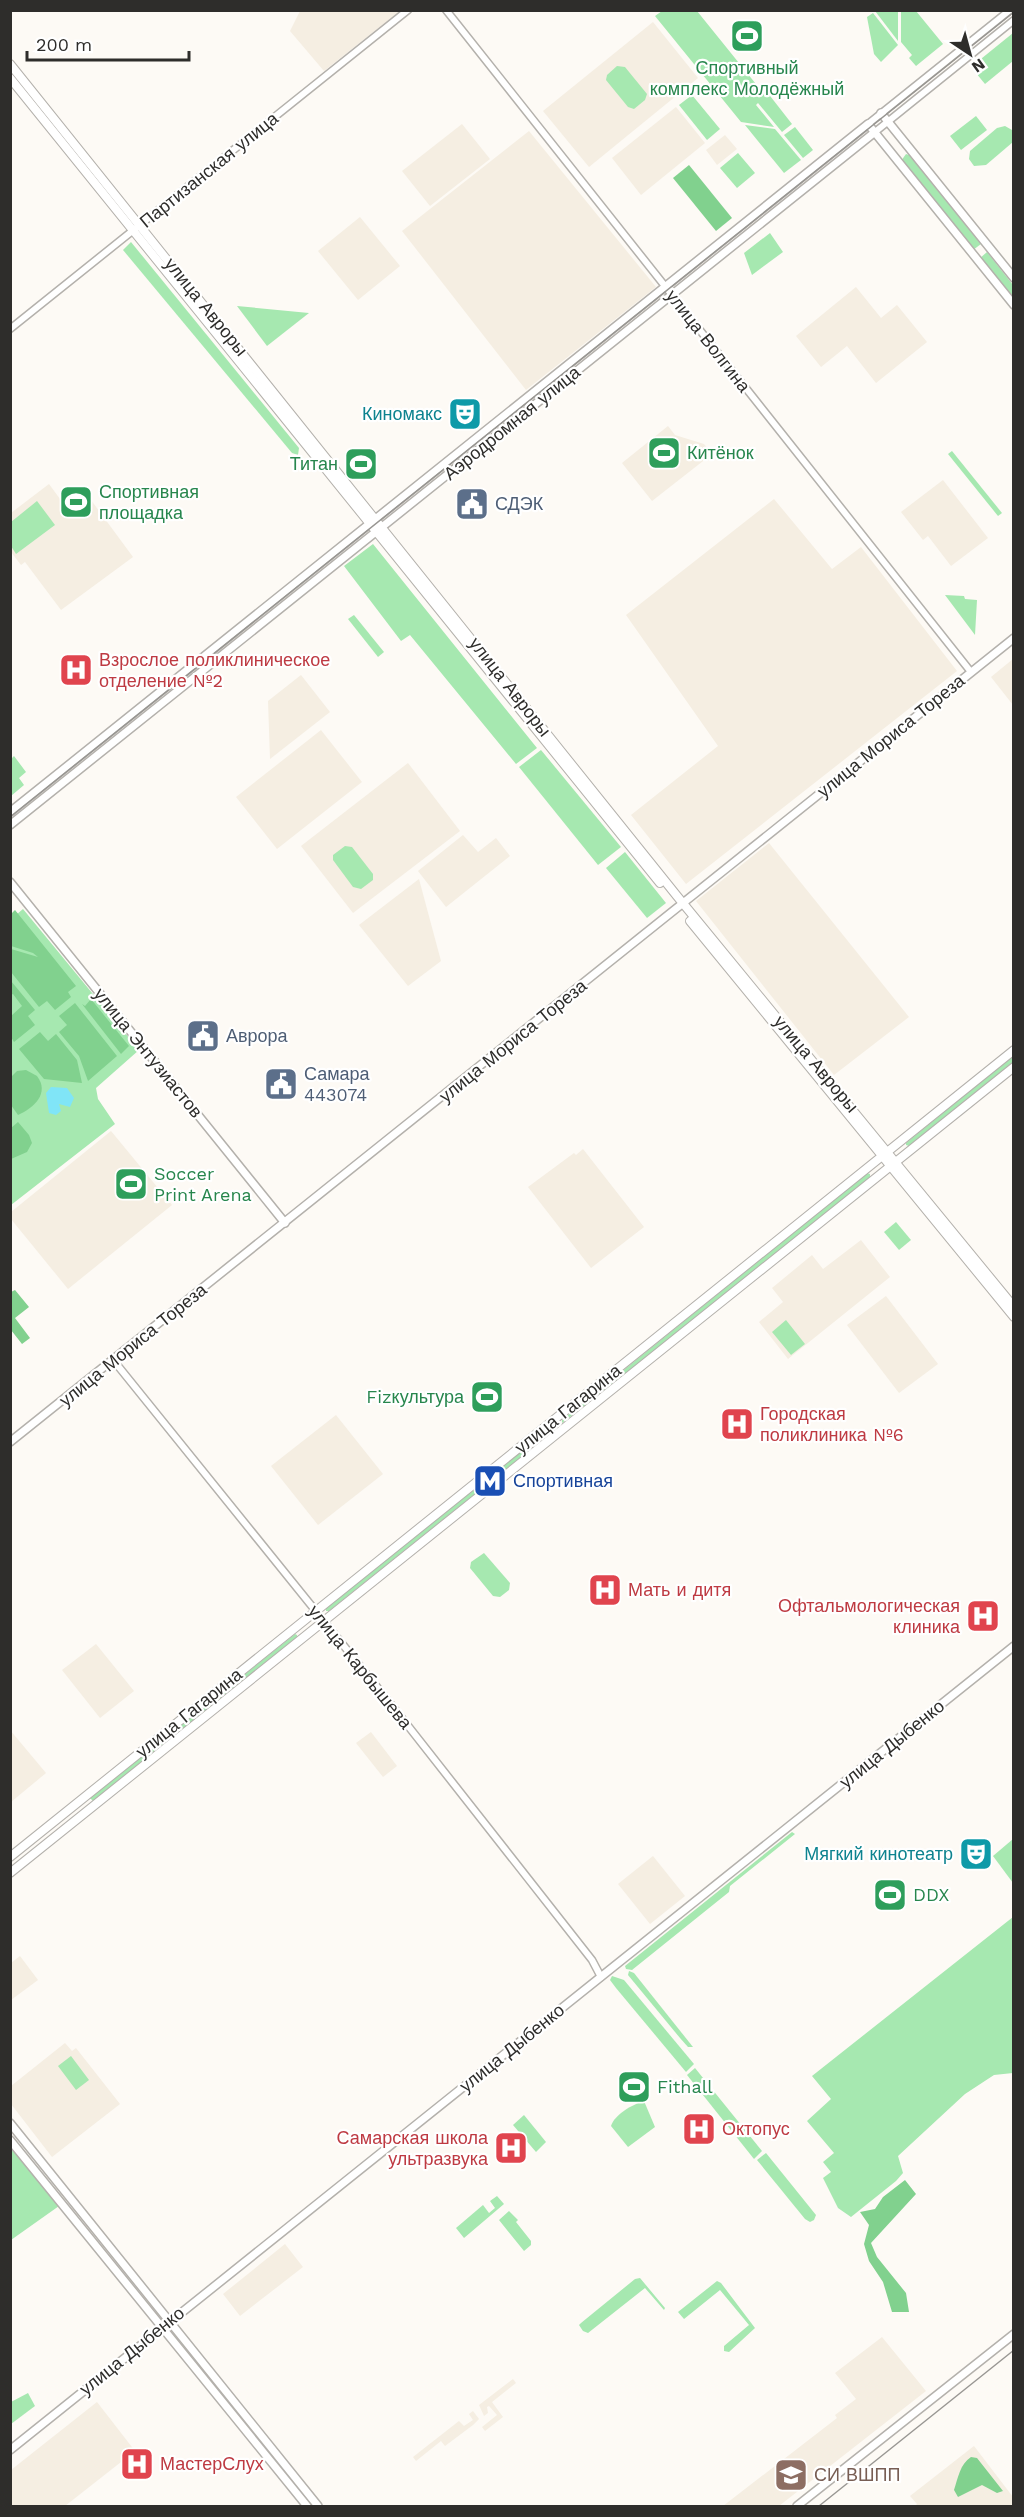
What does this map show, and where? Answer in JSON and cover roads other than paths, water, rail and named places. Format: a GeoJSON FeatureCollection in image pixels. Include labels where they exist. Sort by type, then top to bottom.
{"type":"FeatureCollection","features":[{"type":"Feature","properties":{"kind":"main road","name":"улица Авроры"},"geometry":{"type":"LineString","coordinates":[[10,64],[141,225],[380,529],[681,905],[885,1154],[1014,1317]]}},
{"type":"Feature","properties":{"kind":"main road","name":"улица Авроры"},"geometry":{"type":"LineString","coordinates":[[10,78],[133,232],[373,520]]}},
{"type":"Feature","properties":{"kind":"main road"},"geometry":{"type":"LineString","coordinates":[[881,113],[1014,278]]}},
{"type":"Feature","properties":{"kind":"main road","name":"Аэродромная улица"},"geometry":{"type":"LineString","coordinates":[[10,812],[868,124]]}},
{"type":"Feature","properties":{"kind":"main road"},"geometry":{"type":"LineString","coordinates":[[868,124],[1014,305]]}},
{"type":"Feature","properties":{"kind":"main road","name":"Аэродромная улица"},"geometry":{"type":"LineString","coordinates":[[10,825],[875,132]]}},
{"type":"Feature","properties":{"kind":"main road"},"geometry":{"type":"LineString","coordinates":[[899,162],[898,156],[901,153],[905,150],[911,151]]}},
{"type":"Feature","properties":{"kind":"main road","name":"улица Мориса Тореза"},"geometry":{"type":"LineString","coordinates":[[10,1442],[1014,638]]}},
{"type":"Feature","properties":{"kind":"main road","name":"улица Энтузиастов"},"geometry":{"type":"LineString","coordinates":[[10,882],[285,1223]]}},
{"type":"Feature","properties":{"kind":"main road","name":"улица Гагарина"},"geometry":{"type":"LineString","coordinates":[[10,1857],[1014,1050]]}},
{"type":"Feature","properties":{"kind":"main road","name":"улица Гагарина"},"geometry":{"type":"LineString","coordinates":[[10,1873],[1014,1067]]}},
{"type":"Feature","properties":{"kind":"main road","name":"улица Авроры"},"geometry":{"type":"LineString","coordinates":[[893,1164],[1014,1307]]}},
{"type":"Feature","properties":{"kind":"main road"},"geometry":{"type":"LineString","coordinates":[[536,1434],[545,1445]]}},
{"type":"Feature","properties":{"kind":"main road"},"geometry":{"type":"LineString","coordinates":[[296,1628],[304,1637]]}},
{"type":"Feature","properties":{"kind":"main road","name":"улица Дыбенко"},"geometry":{"type":"LineString","coordinates":[[10,2450],[1014,1646]]}},
{"type":"Feature","properties":{"kind":"main road"},"geometry":{"type":"LineString","coordinates":[[10,2123],[318,2506]]}},
{"type":"Feature","properties":{"kind":"main road"},"geometry":{"type":"LineString","coordinates":[[10,2140],[307,2506]]}},
{"type":"Feature","properties":{"kind":"main road"},"geometry":{"type":"LineString","coordinates":[[62,2204],[71,2198]]}},
{"type":"Feature","properties":{"kind":"main road"},"geometry":{"type":"LineString","coordinates":[[797,2506],[1005,2339],[1014,2329]]}},
{"type":"Feature","properties":{"kind":"main road"},"geometry":{"type":"LineString","coordinates":[[1005,2339],[1014,2334]]}},
{"type":"Feature","properties":{"kind":"street","name":"Партизанская улица"},"geometry":{"type":"LineString","coordinates":[[10,329],[408,10]]}},
{"type":"Feature","properties":{"kind":"street","name":"улица Волгина"},"geometry":{"type":"LineString","coordinates":[[446,10],[971,672]]}},
{"type":"Feature","properties":{"kind":"street","name":"Аэродромная улица"},"geometry":{"type":"LineString","coordinates":[[868,124],[1010,10]]}},
{"type":"Feature","properties":{"kind":"street","name":"Аэродромная улица"},"geometry":{"type":"LineString","coordinates":[[875,132],[1014,20]]}},
{"type":"Feature","properties":{"kind":"street","name":"улица Карбышева"},"geometry":{"type":"LineString","coordinates":[[114,1361],[587,1954],[602,1977]]}},
{"type":"Feature","properties":{"kind":"water"},"geometry":{"type":"Polygon","coordinates":[[[51,1087],[67,1088],[74,1098],[70,1107],[59,1104],[61,1111],[56,1115],[49,1113],[46,1093],[51,1087]]]}},
{"type":"Feature","properties":{"kind":"tram line"},"geometry":{"type":"LineString","coordinates":[[10,817],[1014,12]]}},
{"type":"Feature","properties":{"kind":"tram line"},"geometry":{"type":"LineString","coordinates":[[819,2506],[1014,2350]]}},
{"type":"Feature","properties":{"kind":"place","name":"Спортивный комплекс Молодёжный"},"geometry":{"type":"Point","coordinates":[747,36]}},
{"type":"Feature","properties":{"kind":"place","name":"Киномакс"},"geometry":{"type":"Point","coordinates":[465,414]}},
{"type":"Feature","properties":{"kind":"place","name":"Китёнок"},"geometry":{"type":"Point","coordinates":[664,453]}},
{"type":"Feature","properties":{"kind":"place","name":"Титан"},"geometry":{"type":"Point","coordinates":[361,464]}},
{"type":"Feature","properties":{"kind":"place","name":"Спортивная площадка"},"geometry":{"type":"Point","coordinates":[76,502]}},
{"type":"Feature","properties":{"kind":"place","name":"СДЭК"},"geometry":{"type":"Point","coordinates":[472,504]}},
{"type":"Feature","properties":{"kind":"place","name":"Взрослое поликлиническое отделение №2"},"geometry":{"type":"Point","coordinates":[76,670]}},
{"type":"Feature","properties":{"kind":"place","name":"Аврора"},"geometry":{"type":"Point","coordinates":[203,1036]}},
{"type":"Feature","properties":{"kind":"place","name":"Самара 443074"},"geometry":{"type":"Point","coordinates":[281,1084]}},
{"type":"Feature","properties":{"kind":"place","name":"Soccer Print Arena"},"geometry":{"type":"Point","coordinates":[131,1184]}},
{"type":"Feature","properties":{"kind":"place","name":"Fizкультура"},"geometry":{"type":"Point","coordinates":[487,1397]}},
{"type":"Feature","properties":{"kind":"place","name":"Городская поликлиника №6"},"geometry":{"type":"Point","coordinates":[737,1424]}},
{"type":"Feature","properties":{"kind":"place","name":"Спортивная"},"geometry":{"type":"Point","coordinates":[490,1481]}},
{"type":"Feature","properties":{"kind":"place","name":"Мать и дитя"},"geometry":{"type":"Point","coordinates":[605,1590]}},
{"type":"Feature","properties":{"kind":"place","name":"Офтальмологическая клиника"},"geometry":{"type":"Point","coordinates":[983,1616]}},
{"type":"Feature","properties":{"kind":"place","name":"Мягкий кинотеатр"},"geometry":{"type":"Point","coordinates":[976,1854]}},
{"type":"Feature","properties":{"kind":"place","name":"DDX"},"geometry":{"type":"Point","coordinates":[890,1895]}},
{"type":"Feature","properties":{"kind":"place","name":"Fithall"},"geometry":{"type":"Point","coordinates":[634,2087]}},
{"type":"Feature","properties":{"kind":"place","name":"Октопус"},"geometry":{"type":"Point","coordinates":[699,2129]}},
{"type":"Feature","properties":{"kind":"place","name":"Самарская школа ультразвука"},"geometry":{"type":"Point","coordinates":[511,2148]}},
{"type":"Feature","properties":{"kind":"place","name":"МастерСлух"},"geometry":{"type":"Point","coordinates":[137,2464]}},
{"type":"Feature","properties":{"kind":"place","name":"СИ ВШПП"},"geometry":{"type":"Point","coordinates":[791,2475]}}]}
